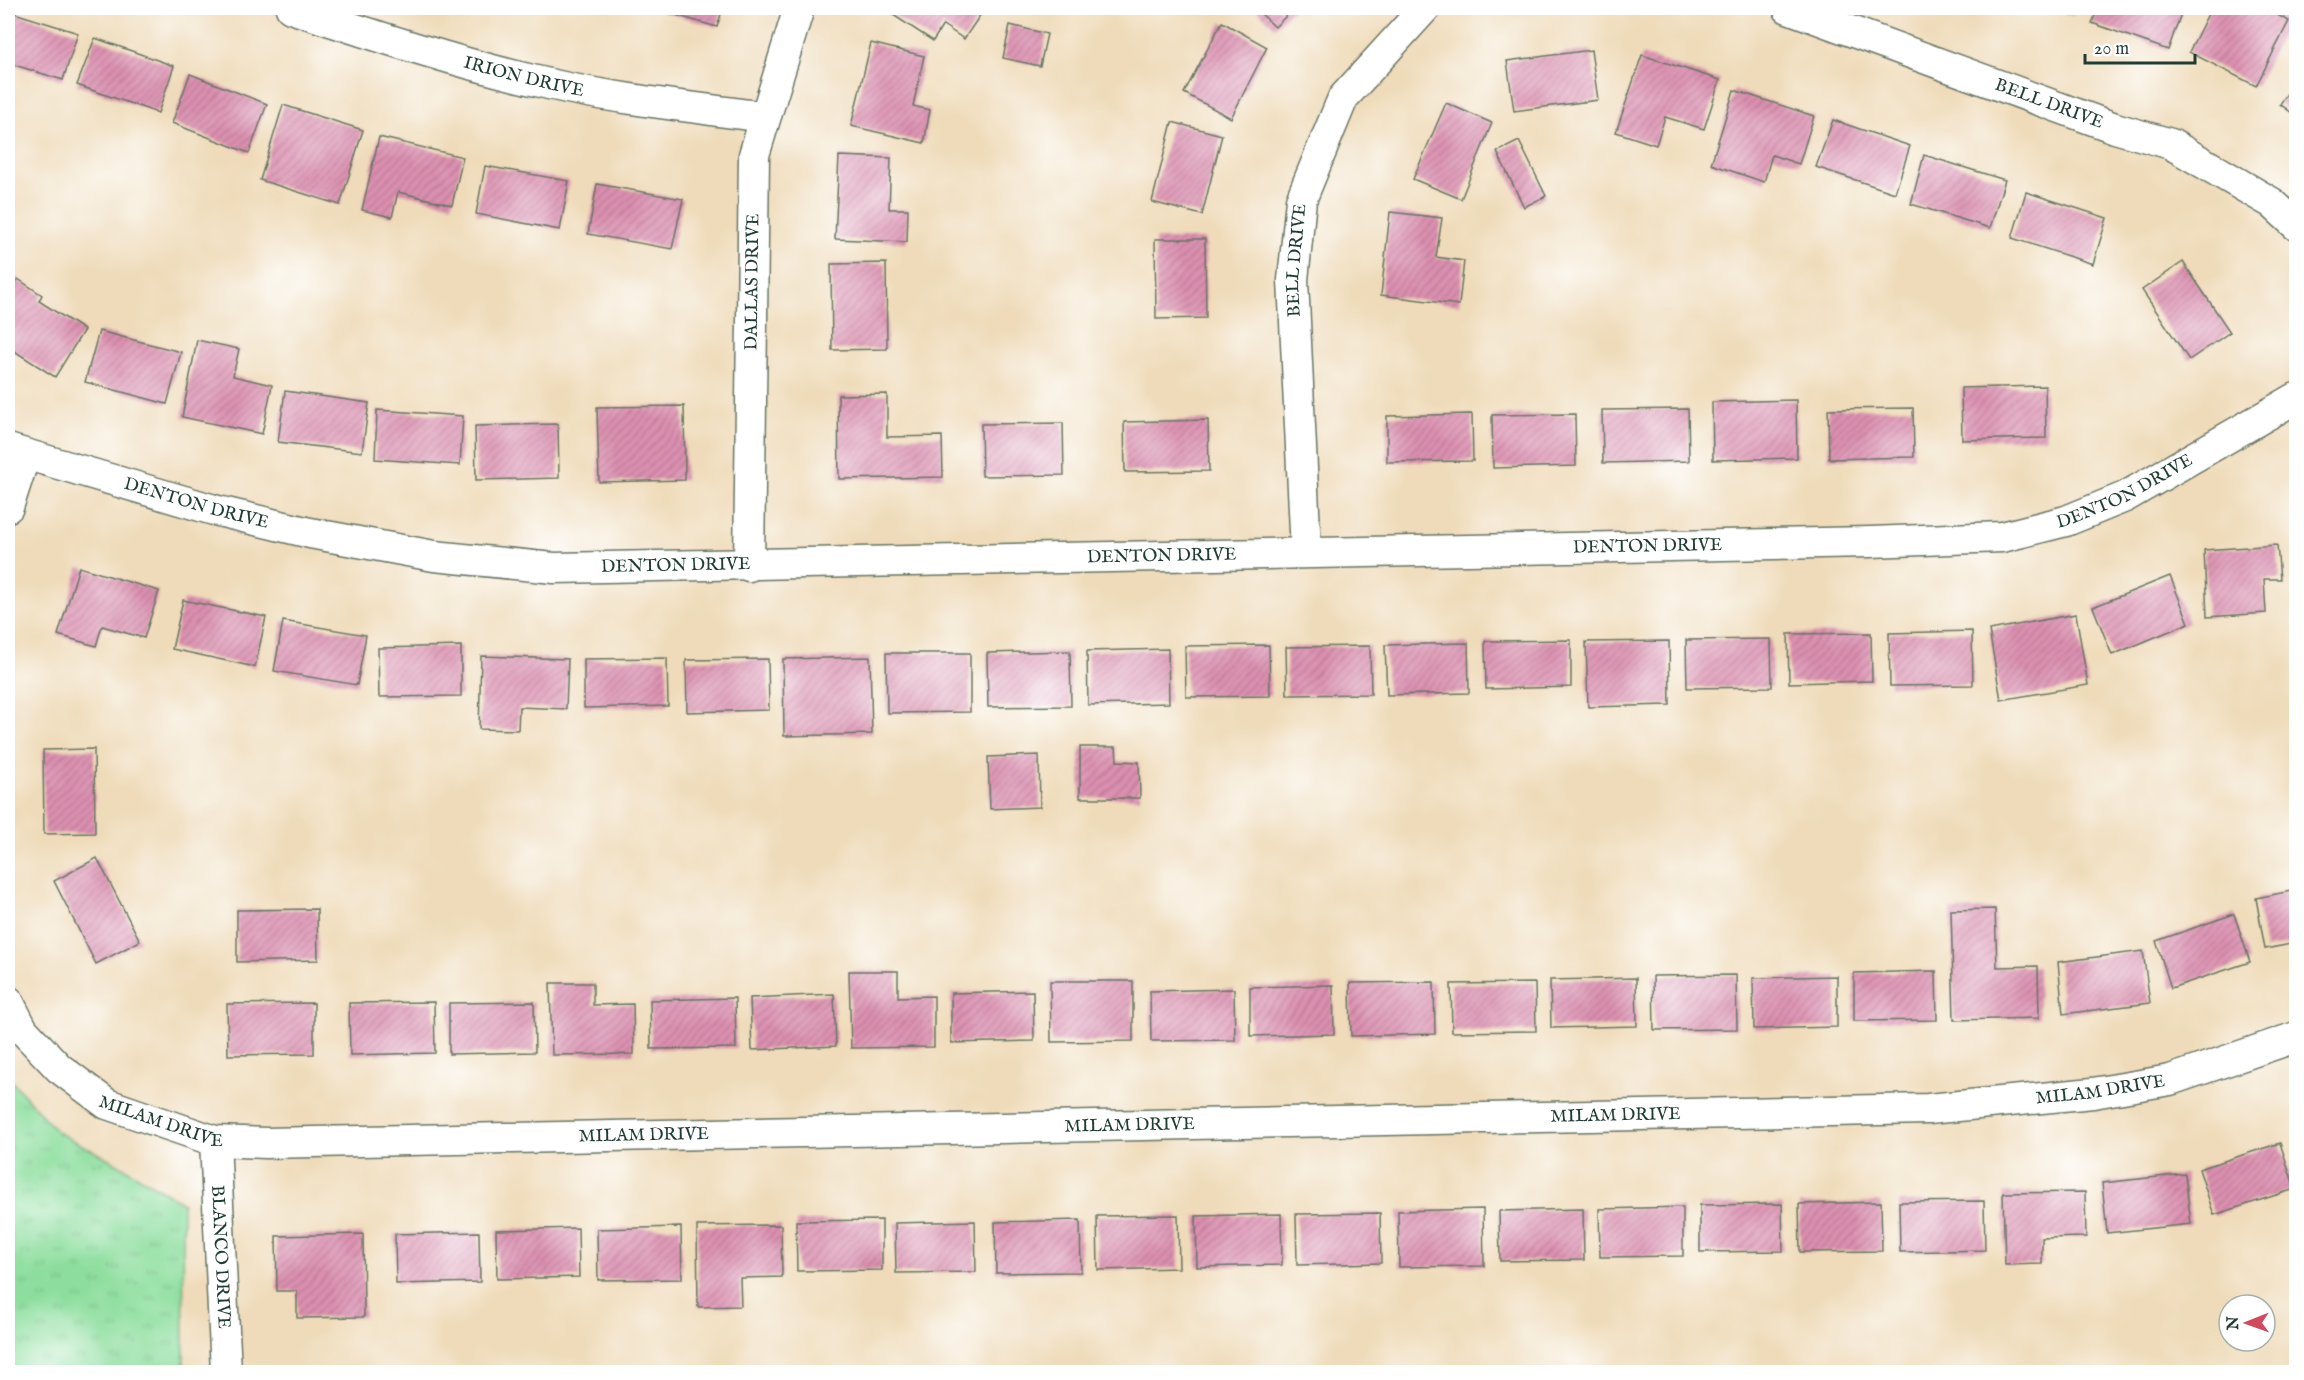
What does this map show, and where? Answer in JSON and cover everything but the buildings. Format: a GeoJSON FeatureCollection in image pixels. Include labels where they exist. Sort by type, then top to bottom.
{"type":"FeatureCollection","features":[{"type":"Feature","properties":{"kind":"street","name":"IRION DRIVE"},"geometry":{"type":"LineString","coordinates":[[291,8],[406,46],[549,84],[635,100],[765,117]]}},
{"type":"Feature","properties":{"kind":"street","name":"DALLAS DRIVE"},"geometry":{"type":"LineString","coordinates":[[748,566],[754,155],[799,8]]}},
{"type":"Feature","properties":{"kind":"street","name":"BELL DRIVE"},"geometry":{"type":"LineString","coordinates":[[1306,552],[1293,280],[1301,200],[1343,98],[1425,8]]}},
{"type":"Feature","properties":{"kind":"street","name":"BELL DRIVE"},"geometry":{"type":"LineString","coordinates":[[1788,8],[2115,128],[2171,144],[2272,203],[2296,225]]}},
{"type":"Feature","properties":{"kind":"street","name":"DENTON DRIVE"},"geometry":{"type":"LineString","coordinates":[[16,452],[225,513],[310,533],[434,556],[554,568],[748,566],[1306,552],[1870,542],[2002,537],[2066,521],[2125,497],[2296,398]]}},
{"type":"Feature","properties":{"kind":"street"},"geometry":{"type":"LineString","coordinates":[[8,507],[16,452]]}},
{"type":"Feature","properties":{"kind":"street","name":"MILAM DRIVE"},"geometry":{"type":"LineString","coordinates":[[8,1001],[23,1030],[59,1068],[107,1104],[215,1141],[266,1143],[1928,1109],[2093,1093],[2170,1080],[2296,1037]]}},
{"type":"Feature","properties":{"kind":"street","name":"BLANCO DRIVE"},"geometry":{"type":"LineString","coordinates":[[215,1141],[226,1372]]}},
{"type":"Feature","properties":{"kind":"green space"},"geometry":{"type":"Polygon","coordinates":[[[8,1077],[57,1132],[113,1161],[183,1203],[184,1372],[8,1372],[8,1077]]]}}]}
